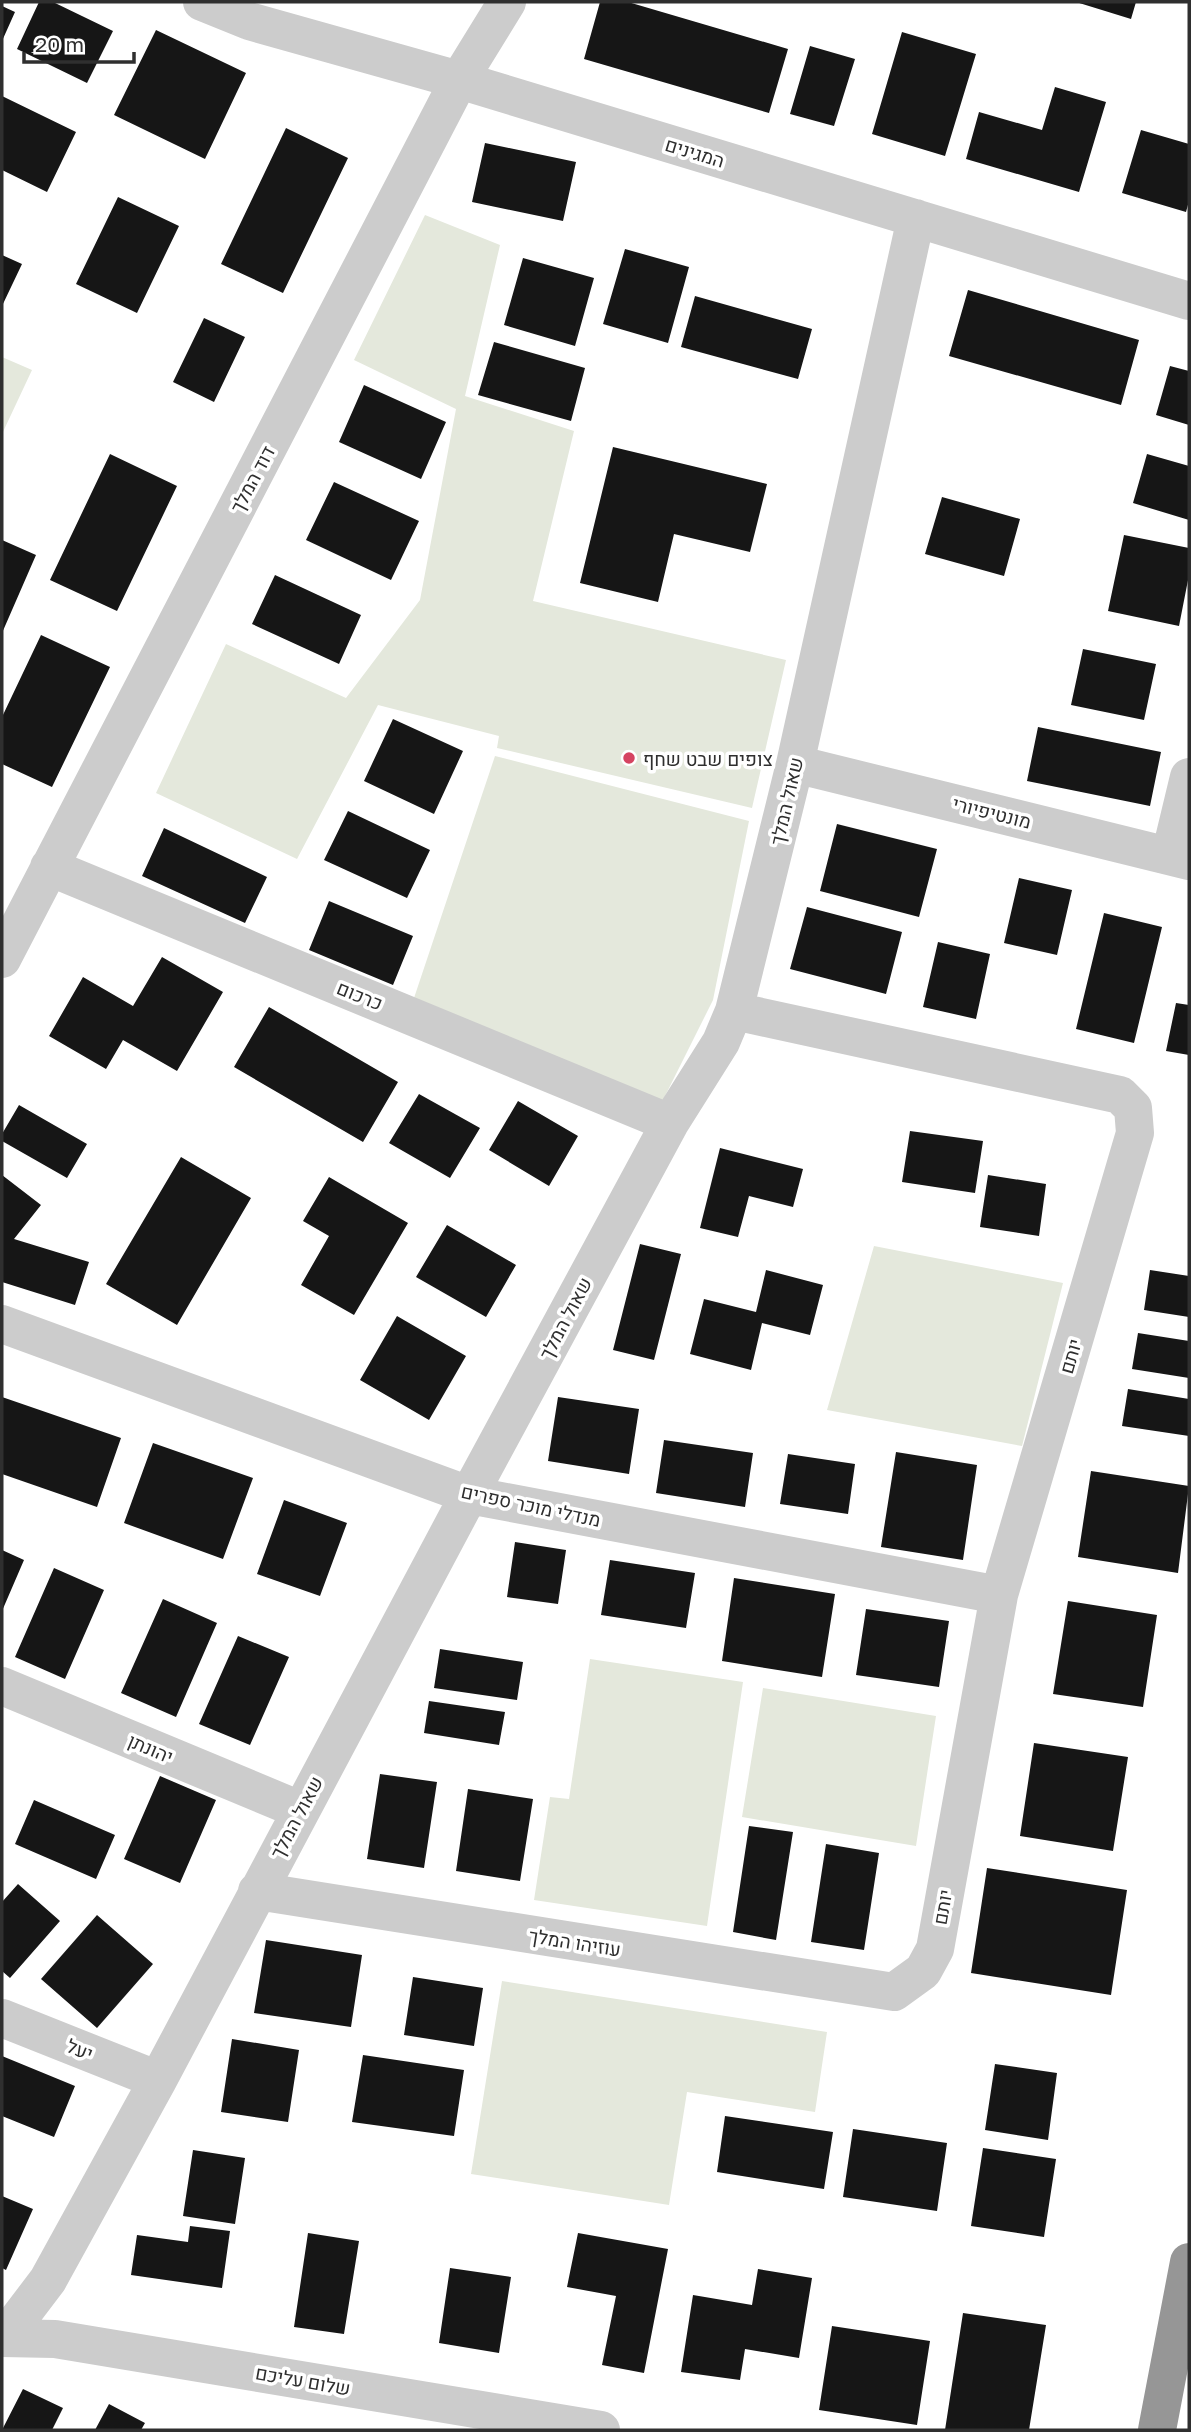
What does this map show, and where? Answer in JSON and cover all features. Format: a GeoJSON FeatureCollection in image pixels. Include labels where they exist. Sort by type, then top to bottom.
{"type":"FeatureCollection","features":[{"type":"Feature","properties":{"kind":"highway"},"geometry":{"type":"LineString","coordinates":[[1157,2430],[1189,2262]]}},
{"type":"Feature","properties":{"kind":"street","name":"המגינים"},"geometry":{"type":"LineString","coordinates":[[202,2],[249,21],[459,80],[1189,301]]}},
{"type":"Feature","properties":{"kind":"street","name":"דוד המלך"},"geometry":{"type":"LineString","coordinates":[[2,959],[459,80],[507,2]]}},
{"type":"Feature","properties":{"kind":"street","name":"שאול המלך"},"geometry":{"type":"LineString","coordinates":[[3,2338],[48,2280],[158,2080],[300,1810],[670,1123],[721,1042],[734,1011],[795,764],[916,218]]}},
{"type":"Feature","properties":{"kind":"street","name":"מונטיפיורי"},"geometry":{"type":"LineString","coordinates":[[795,764],[1180,858]]}},
{"type":"Feature","properties":{"kind":"street"},"geometry":{"type":"LineString","coordinates":[[1180,858],[1189,777]]}},
{"type":"Feature","properties":{"kind":"street","name":"כרכום"},"geometry":{"type":"LineString","coordinates":[[49,867],[670,1123]]}},
{"type":"Feature","properties":{"kind":"street","name":"יותם"},"geometry":{"type":"LineString","coordinates":[[734,1011],[1120,1095],[1133,1108],[1135,1133],[999,1595],[935,1949],[923,1971],[894,1992]]}},
{"type":"Feature","properties":{"kind":"street","name":"מנדלי מוכר ספרים"},"geometry":{"type":"LineString","coordinates":[[2,1324],[469,1495],[999,1595]]}},
{"type":"Feature","properties":{"kind":"street","name":"יהונתן"},"geometry":{"type":"LineString","coordinates":[[2,1686],[300,1810]]}},
{"type":"Feature","properties":{"kind":"street","name":"עוזיהו המלך"},"geometry":{"type":"LineString","coordinates":[[257,1891],[894,1992]]}},
{"type":"Feature","properties":{"kind":"street","name":"יעל"},"geometry":{"type":"LineString","coordinates":[[2,2018],[158,2080]]}},
{"type":"Feature","properties":{"kind":"street","name":"שלום עליכם"},"geometry":{"type":"LineString","coordinates":[[3,2338],[55,2339],[601,2430]]}},
{"type":"Feature","properties":{"kind":"shaded area"},"geometry":{"type":"Polygon","coordinates":[[[425,215],[500,245],[465,396],[574,431],[533,601],[786,660],[752,808],[497,748],[499,736],[378,705],[297,859],[156,793],[226,644],[346,698],[420,600],[456,409],[354,360],[425,215]]]}},
{"type":"Feature","properties":{"kind":"shaded area"},"geometry":{"type":"Polygon","coordinates":[[[2,357],[32,370],[2,434],[2,357]]]}},
{"type":"Feature","properties":{"kind":"shaded area"},"geometry":{"type":"Polygon","coordinates":[[[495,756],[749,821],[713,1000],[661,1104],[413,1001],[495,756]]]}},
{"type":"Feature","properties":{"kind":"shaded area"},"geometry":{"type":"Polygon","coordinates":[[[874,1246],[1063,1283],[1022,1446],[827,1410],[874,1246]]]}},
{"type":"Feature","properties":{"kind":"shaded area"},"geometry":{"type":"Polygon","coordinates":[[[590,1659],[743,1682],[707,1926],[534,1900],[550,1797],[569,1799],[590,1659]]]}},
{"type":"Feature","properties":{"kind":"shaded area"},"geometry":{"type":"Polygon","coordinates":[[[763,1688],[936,1716],[916,1846],[742,1817],[763,1688]]]}},
{"type":"Feature","properties":{"kind":"shaded area"},"geometry":{"type":"Polygon","coordinates":[[[502,1981],[827,2032],[815,2112],[687,2092],[669,2205],[471,2174],[502,1981]]]}},
{"type":"Feature","properties":{"kind":"building"},"geometry":{"type":"Polygon","coordinates":[[[39,2],[53,2],[113,31],[87,83],[17,49],[39,2]]]}},
{"type":"Feature","properties":{"kind":"building"},"geometry":{"type":"Polygon","coordinates":[[[600,2],[628,2],[788,49],[769,113],[584,59],[600,2]]]}},
{"type":"Feature","properties":{"kind":"building"},"geometry":{"type":"Polygon","coordinates":[[[1076,2],[1136,2],[1131,19],[1076,2]]]}},
{"type":"Feature","properties":{"kind":"building"},"geometry":{"type":"Polygon","coordinates":[[[2,6],[15,12],[2,41],[2,6]]]}},
{"type":"Feature","properties":{"kind":"building"},"geometry":{"type":"Polygon","coordinates":[[[156,30],[246,73],[205,159],[114,115],[156,30]]]}},
{"type":"Feature","properties":{"kind":"building"},"geometry":{"type":"Polygon","coordinates":[[[902,32],[976,54],[945,156],[872,134],[902,32]]]}},
{"type":"Feature","properties":{"kind":"building"},"geometry":{"type":"Polygon","coordinates":[[[810,46],[855,59],[834,126],[790,114],[810,46]]]}},
{"type":"Feature","properties":{"kind":"building"},"geometry":{"type":"Polygon","coordinates":[[[1055,87],[1106,102],[1079,192],[966,159],[979,112],[1042,130],[1055,87]]]}},
{"type":"Feature","properties":{"kind":"building"},"geometry":{"type":"Polygon","coordinates":[[[2,96],[76,132],[47,192],[2,170],[2,96]]]}},
{"type":"Feature","properties":{"kind":"building"},"geometry":{"type":"Polygon","coordinates":[[[286,128],[348,158],[283,293],[221,264],[286,128]]]}},
{"type":"Feature","properties":{"kind":"building"},"geometry":{"type":"Polygon","coordinates":[[[1141,130],[1189,144],[1189,201],[1186,212],[1122,193],[1141,130]]]}},
{"type":"Feature","properties":{"kind":"building"},"geometry":{"type":"Polygon","coordinates":[[[485,143],[576,162],[563,221],[472,202],[485,143]]]}},
{"type":"Feature","properties":{"kind":"building"},"geometry":{"type":"Polygon","coordinates":[[[118,197],[179,226],[137,313],[76,284],[118,197]]]}},
{"type":"Feature","properties":{"kind":"building"},"geometry":{"type":"Polygon","coordinates":[[[625,249],[689,267],[668,343],[603,324],[625,249]]]}},
{"type":"Feature","properties":{"kind":"building"},"geometry":{"type":"Polygon","coordinates":[[[2,255],[22,264],[2,306],[2,255]]]}},
{"type":"Feature","properties":{"kind":"building"},"geometry":{"type":"Polygon","coordinates":[[[523,258],[594,278],[575,346],[504,325],[523,258]]]}},
{"type":"Feature","properties":{"kind":"building"},"geometry":{"type":"Polygon","coordinates":[[[968,290],[1139,340],[1121,405],[949,356],[968,290]]]}},
{"type":"Feature","properties":{"kind":"building"},"geometry":{"type":"Polygon","coordinates":[[[695,296],[812,329],[798,379],[681,347],[695,296]]]}},
{"type":"Feature","properties":{"kind":"building"},"geometry":{"type":"Polygon","coordinates":[[[204,318],[245,337],[214,402],[173,382],[204,318]]]}},
{"type":"Feature","properties":{"kind":"building"},"geometry":{"type":"Polygon","coordinates":[[[494,342],[585,368],[571,421],[478,395],[494,342]]]}},
{"type":"Feature","properties":{"kind":"building"},"geometry":{"type":"Polygon","coordinates":[[[1170,366],[1189,371],[1189,425],[1156,415],[1170,366]]]}},
{"type":"Feature","properties":{"kind":"building"},"geometry":{"type":"Polygon","coordinates":[[[364,385],[446,422],[421,479],[339,442],[364,385]]]}},
{"type":"Feature","properties":{"kind":"building"},"geometry":{"type":"Polygon","coordinates":[[[613,447],[767,484],[750,552],[674,534],[658,602],[580,583],[613,447]]]}},
{"type":"Feature","properties":{"kind":"building"},"geometry":{"type":"Polygon","coordinates":[[[110,454],[177,486],[117,611],[50,580],[110,454]]]}},
{"type":"Feature","properties":{"kind":"building"},"geometry":{"type":"Polygon","coordinates":[[[1147,454],[1189,466],[1189,520],[1133,503],[1147,454]]]}},
{"type":"Feature","properties":{"kind":"building"},"geometry":{"type":"Polygon","coordinates":[[[334,482],[419,521],[391,580],[306,540],[334,482]]]}},
{"type":"Feature","properties":{"kind":"building"},"geometry":{"type":"Polygon","coordinates":[[[942,497],[1020,519],[1004,576],[925,554],[942,497]]]}},
{"type":"Feature","properties":{"kind":"building"},"geometry":{"type":"Polygon","coordinates":[[[1124,535],[1189,548],[1189,575],[1179,626],[1108,611],[1124,535]]]}},
{"type":"Feature","properties":{"kind":"building"},"geometry":{"type":"Polygon","coordinates":[[[2,540],[36,555],[2,633],[2,540]]]}},
{"type":"Feature","properties":{"kind":"building"},"geometry":{"type":"Polygon","coordinates":[[[275,575],[361,615],[339,664],[252,624],[275,575]]]}},
{"type":"Feature","properties":{"kind":"building"},"geometry":{"type":"Polygon","coordinates":[[[41,635],[110,667],[52,787],[2,764],[2,717],[41,635]]]}},
{"type":"Feature","properties":{"kind":"building"},"geometry":{"type":"Polygon","coordinates":[[[1083,649],[1156,664],[1144,720],[1071,705],[1083,649]]]}},
{"type":"Feature","properties":{"kind":"building"},"geometry":{"type":"Polygon","coordinates":[[[393,719],[463,751],[434,814],[364,781],[393,719]]]}},
{"type":"Feature","properties":{"kind":"building"},"geometry":{"type":"Polygon","coordinates":[[[1038,727],[1161,752],[1150,806],[1027,781],[1038,727]]]}},
{"type":"Feature","properties":{"kind":"building"},"geometry":{"type":"Polygon","coordinates":[[[348,811],[430,850],[407,898],[324,860],[348,811]]]}},
{"type":"Feature","properties":{"kind":"building"},"geometry":{"type":"Polygon","coordinates":[[[837,824],[937,849],[919,917],[820,891],[837,824]]]}},
{"type":"Feature","properties":{"kind":"building"},"geometry":{"type":"Polygon","coordinates":[[[164,828],[267,877],[245,923],[142,876],[164,828]]]}},
{"type":"Feature","properties":{"kind":"building"},"geometry":{"type":"Polygon","coordinates":[[[1019,878],[1072,890],[1057,955],[1004,943],[1019,878]]]}},
{"type":"Feature","properties":{"kind":"building"},"geometry":{"type":"Polygon","coordinates":[[[329,901],[413,936],[393,985],[309,950],[329,901]]]}},
{"type":"Feature","properties":{"kind":"building"},"geometry":{"type":"Polygon","coordinates":[[[807,907],[902,932],[886,994],[790,969],[807,907]]]}},
{"type":"Feature","properties":{"kind":"building"},"geometry":{"type":"Polygon","coordinates":[[[1104,913],[1162,927],[1134,1043],[1076,1029],[1104,913]]]}},
{"type":"Feature","properties":{"kind":"building"},"geometry":{"type":"Polygon","coordinates":[[[938,942],[990,954],[976,1019],[923,1007],[938,942]]]}},
{"type":"Feature","properties":{"kind":"building"},"geometry":{"type":"Polygon","coordinates":[[[162,957],[223,992],[177,1071],[123,1040],[106,1069],[49,1036],[83,977],[133,1006],[162,957]]]}},
{"type":"Feature","properties":{"kind":"building"},"geometry":{"type":"Polygon","coordinates":[[[1176,1003],[1189,1005],[1189,1055],[1166,1051],[1176,1003]]]}},
{"type":"Feature","properties":{"kind":"building"},"geometry":{"type":"Polygon","coordinates":[[[269,1007],[398,1082],[363,1142],[234,1067],[269,1007]]]}},
{"type":"Feature","properties":{"kind":"building"},"geometry":{"type":"Polygon","coordinates":[[[419,1094],[480,1128],[450,1178],[389,1143],[419,1094]]]}},
{"type":"Feature","properties":{"kind":"building"},"geometry":{"type":"Polygon","coordinates":[[[518,1101],[578,1136],[549,1186],[489,1150],[518,1101]]]}},
{"type":"Feature","properties":{"kind":"building"},"geometry":{"type":"Polygon","coordinates":[[[19,1105],[87,1144],[67,1178],[2,1141],[2,1134],[19,1105]]]}},
{"type":"Feature","properties":{"kind":"building"},"geometry":{"type":"Polygon","coordinates":[[[910,1131],[983,1141],[975,1193],[902,1182],[910,1131]]]}},
{"type":"Feature","properties":{"kind":"building"},"geometry":{"type":"Polygon","coordinates":[[[720,1148],[803,1169],[793,1207],[749,1196],[738,1237],[700,1228],[720,1148]]]}},
{"type":"Feature","properties":{"kind":"building"},"geometry":{"type":"Polygon","coordinates":[[[181,1157],[251,1198],[177,1325],[106,1284],[181,1157]]]}},
{"type":"Feature","properties":{"kind":"building"},"geometry":{"type":"Polygon","coordinates":[[[2,1175],[41,1205],[14,1239],[89,1262],[75,1305],[2,1282],[2,1175]]]}},
{"type":"Feature","properties":{"kind":"building"},"geometry":{"type":"Polygon","coordinates":[[[988,1175],[1046,1184],[1039,1236],[980,1227],[988,1175]]]}},
{"type":"Feature","properties":{"kind":"building"},"geometry":{"type":"Polygon","coordinates":[[[329,1177],[408,1223],[354,1315],[301,1285],[329,1236],[303,1221],[329,1177]]]}},
{"type":"Feature","properties":{"kind":"building"},"geometry":{"type":"Polygon","coordinates":[[[447,1225],[516,1265],[486,1317],[416,1277],[447,1225]]]}},
{"type":"Feature","properties":{"kind":"building"},"geometry":{"type":"Polygon","coordinates":[[[640,1244],[681,1254],[654,1360],[613,1350],[640,1244]]]}},
{"type":"Feature","properties":{"kind":"building"},"geometry":{"type":"Polygon","coordinates":[[[766,1270],[823,1285],[810,1335],[762,1323],[751,1370],[690,1354],[704,1299],[756,1312],[766,1270]]]}},
{"type":"Feature","properties":{"kind":"building"},"geometry":{"type":"Polygon","coordinates":[[[1150,1270],[1189,1276],[1189,1317],[1144,1310],[1150,1270]]]}},
{"type":"Feature","properties":{"kind":"building"},"geometry":{"type":"Polygon","coordinates":[[[397,1316],[466,1356],[429,1420],[360,1380],[397,1316]]]}},
{"type":"Feature","properties":{"kind":"building"},"geometry":{"type":"Polygon","coordinates":[[[1138,1333],[1189,1341],[1189,1378],[1132,1369],[1138,1333]]]}},
{"type":"Feature","properties":{"kind":"building"},"geometry":{"type":"Polygon","coordinates":[[[1128,1389],[1189,1399],[1189,1436],[1122,1426],[1128,1389]]]}},
{"type":"Feature","properties":{"kind":"building"},"geometry":{"type":"Polygon","coordinates":[[[2,1397],[121,1438],[97,1507],[2,1474],[2,1397]]]}},
{"type":"Feature","properties":{"kind":"building"},"geometry":{"type":"Polygon","coordinates":[[[558,1397],[639,1409],[629,1474],[548,1461],[558,1397]]]}},
{"type":"Feature","properties":{"kind":"building"},"geometry":{"type":"Polygon","coordinates":[[[664,1440],[753,1453],[745,1507],[656,1493],[664,1440]]]}},
{"type":"Feature","properties":{"kind":"building"},"geometry":{"type":"Polygon","coordinates":[[[153,1443],[253,1478],[223,1559],[124,1523],[153,1443]]]}},
{"type":"Feature","properties":{"kind":"building"},"geometry":{"type":"Polygon","coordinates":[[[896,1452],[977,1465],[963,1560],[881,1547],[896,1452]]]}},
{"type":"Feature","properties":{"kind":"building"},"geometry":{"type":"Polygon","coordinates":[[[788,1454],[855,1464],[848,1514],[780,1504],[788,1454]]]}},
{"type":"Feature","properties":{"kind":"building"},"geometry":{"type":"Polygon","coordinates":[[[1091,1471],[1189,1486],[1178,1573],[1078,1557],[1091,1471]]]}},
{"type":"Feature","properties":{"kind":"building"},"geometry":{"type":"Polygon","coordinates":[[[284,1500],[347,1523],[320,1596],[257,1574],[284,1500]]]}},
{"type":"Feature","properties":{"kind":"building"},"geometry":{"type":"Polygon","coordinates":[[[515,1542],[566,1550],[558,1604],[507,1597],[515,1542]]]}},
{"type":"Feature","properties":{"kind":"building"},"geometry":{"type":"Polygon","coordinates":[[[2,1550],[24,1560],[2,1611],[2,1550]]]}},
{"type":"Feature","properties":{"kind":"building"},"geometry":{"type":"Polygon","coordinates":[[[610,1560],[695,1573],[686,1628],[601,1615],[610,1560]]]}},
{"type":"Feature","properties":{"kind":"building"},"geometry":{"type":"Polygon","coordinates":[[[54,1568],[104,1590],[65,1679],[15,1657],[54,1568]]]}},
{"type":"Feature","properties":{"kind":"building"},"geometry":{"type":"Polygon","coordinates":[[[734,1578],[835,1594],[822,1677],[722,1661],[734,1578]]]}},
{"type":"Feature","properties":{"kind":"building"},"geometry":{"type":"Polygon","coordinates":[[[163,1599],[217,1623],[176,1717],[121,1693],[163,1599]]]}},
{"type":"Feature","properties":{"kind":"building"},"geometry":{"type":"Polygon","coordinates":[[[1068,1601],[1157,1615],[1143,1707],[1053,1694],[1068,1601]]]}},
{"type":"Feature","properties":{"kind":"building"},"geometry":{"type":"Polygon","coordinates":[[[866,1609],[949,1621],[939,1687],[856,1675],[866,1609]]]}},
{"type":"Feature","properties":{"kind":"building"},"geometry":{"type":"Polygon","coordinates":[[[238,1636],[289,1657],[250,1745],[199,1724],[238,1636]]]}},
{"type":"Feature","properties":{"kind":"building"},"geometry":{"type":"Polygon","coordinates":[[[440,1649],[523,1662],[517,1700],[434,1688],[440,1649]]]}},
{"type":"Feature","properties":{"kind":"building"},"geometry":{"type":"Polygon","coordinates":[[[429,1701],[505,1712],[499,1745],[424,1733],[429,1701]]]}},
{"type":"Feature","properties":{"kind":"building"},"geometry":{"type":"Polygon","coordinates":[[[1034,1743],[1128,1757],[1113,1851],[1020,1836],[1034,1743]]]}},
{"type":"Feature","properties":{"kind":"building"},"geometry":{"type":"Polygon","coordinates":[[[380,1774],[437,1782],[424,1868],[367,1859],[380,1774]]]}},
{"type":"Feature","properties":{"kind":"building"},"geometry":{"type":"Polygon","coordinates":[[[160,1776],[216,1800],[180,1883],[124,1859],[160,1776]]]}},
{"type":"Feature","properties":{"kind":"building"},"geometry":{"type":"Polygon","coordinates":[[[468,1789],[533,1799],[520,1881],[456,1871],[468,1789]]]}},
{"type":"Feature","properties":{"kind":"building"},"geometry":{"type":"Polygon","coordinates":[[[34,1800],[115,1835],[96,1879],[15,1844],[34,1800]]]}},
{"type":"Feature","properties":{"kind":"building"},"geometry":{"type":"Polygon","coordinates":[[[749,1826],[793,1832],[776,1940],[733,1932],[749,1826]]]}},
{"type":"Feature","properties":{"kind":"building"},"geometry":{"type":"Polygon","coordinates":[[[826,1844],[879,1853],[864,1950],[811,1942],[826,1844]]]}},
{"type":"Feature","properties":{"kind":"building"},"geometry":{"type":"Polygon","coordinates":[[[987,1868],[1127,1890],[1111,1995],[971,1973],[987,1868]]]}},
{"type":"Feature","properties":{"kind":"building"},"geometry":{"type":"Polygon","coordinates":[[[18,1884],[60,1921],[10,1978],[2,1971],[2,1902],[18,1884]]]}},
{"type":"Feature","properties":{"kind":"building"},"geometry":{"type":"Polygon","coordinates":[[[97,1915],[153,1964],[97,2028],[41,1979],[97,1915]]]}},
{"type":"Feature","properties":{"kind":"building"},"geometry":{"type":"Polygon","coordinates":[[[266,1940],[362,1955],[351,2027],[254,2013],[266,1940]]]}},
{"type":"Feature","properties":{"kind":"building"},"geometry":{"type":"Polygon","coordinates":[[[413,1977],[483,1988],[474,2046],[404,2035],[413,1977]]]}},
{"type":"Feature","properties":{"kind":"building"},"geometry":{"type":"Polygon","coordinates":[[[232,2039],[299,2050],[288,2122],[221,2112],[232,2039]]]}},
{"type":"Feature","properties":{"kind":"building"},"geometry":{"type":"Polygon","coordinates":[[[363,2055],[464,2070],[454,2136],[352,2122],[363,2055]]]}},
{"type":"Feature","properties":{"kind":"building"},"geometry":{"type":"Polygon","coordinates":[[[2,2056],[75,2086],[54,2137],[2,2116],[2,2056]]]}},
{"type":"Feature","properties":{"kind":"building"},"geometry":{"type":"Polygon","coordinates":[[[995,2064],[1057,2073],[1048,2140],[985,2130],[995,2064]]]}},
{"type":"Feature","properties":{"kind":"building"},"geometry":{"type":"Polygon","coordinates":[[[725,2116],[833,2132],[824,2189],[717,2172],[725,2116]]]}},
{"type":"Feature","properties":{"kind":"building"},"geometry":{"type":"Polygon","coordinates":[[[853,2129],[947,2143],[937,2211],[843,2197],[853,2129]]]}},
{"type":"Feature","properties":{"kind":"building"},"geometry":{"type":"Polygon","coordinates":[[[983,2148],[1056,2159],[1044,2237],[971,2226],[983,2148]]]}},
{"type":"Feature","properties":{"kind":"building"},"geometry":{"type":"Polygon","coordinates":[[[193,2150],[245,2158],[235,2224],[183,2216],[193,2150]]]}},
{"type":"Feature","properties":{"kind":"building"},"geometry":{"type":"Polygon","coordinates":[[[2,2196],[33,2209],[6,2270],[2,2268],[2,2196]]]}},
{"type":"Feature","properties":{"kind":"building"},"geometry":{"type":"Polygon","coordinates":[[[190,2226],[230,2231],[222,2288],[131,2275],[137,2235],[188,2242],[190,2226]]]}},
{"type":"Feature","properties":{"kind":"building"},"geometry":{"type":"Polygon","coordinates":[[[308,2233],[359,2241],[344,2334],[294,2327],[308,2233]]]}},
{"type":"Feature","properties":{"kind":"building"},"geometry":{"type":"Polygon","coordinates":[[[578,2233],[668,2249],[644,2373],[602,2365],[616,2296],[567,2287],[578,2233]]]}},
{"type":"Feature","properties":{"kind":"building"},"geometry":{"type":"Polygon","coordinates":[[[450,2268],[511,2277],[499,2353],[439,2343],[450,2268]]]}},
{"type":"Feature","properties":{"kind":"building"},"geometry":{"type":"Polygon","coordinates":[[[758,2269],[812,2278],[799,2358],[745,2349],[740,2380],[681,2372],[693,2295],[752,2305],[758,2269]]]}},
{"type":"Feature","properties":{"kind":"building"},"geometry":{"type":"Polygon","coordinates":[[[963,2313],[1046,2325],[1029,2430],[945,2430],[963,2313]]]}},
{"type":"Feature","properties":{"kind":"building"},"geometry":{"type":"Polygon","coordinates":[[[832,2326],[930,2341],[917,2425],[819,2410],[832,2326]]]}},
{"type":"Feature","properties":{"kind":"building"},"geometry":{"type":"Polygon","coordinates":[[[23,2389],[63,2408],[52,2430],[2,2430],[23,2389]]]}},
{"type":"Feature","properties":{"kind":"building"},"geometry":{"type":"Polygon","coordinates":[[[109,2404],[145,2423],[141,2430],[95,2430],[109,2404]]]}},
{"type":"Feature","properties":{"kind":"place","name":"צופים שבט שחף"},"geometry":{"type":"Point","coordinates":[629,758]}}]}
